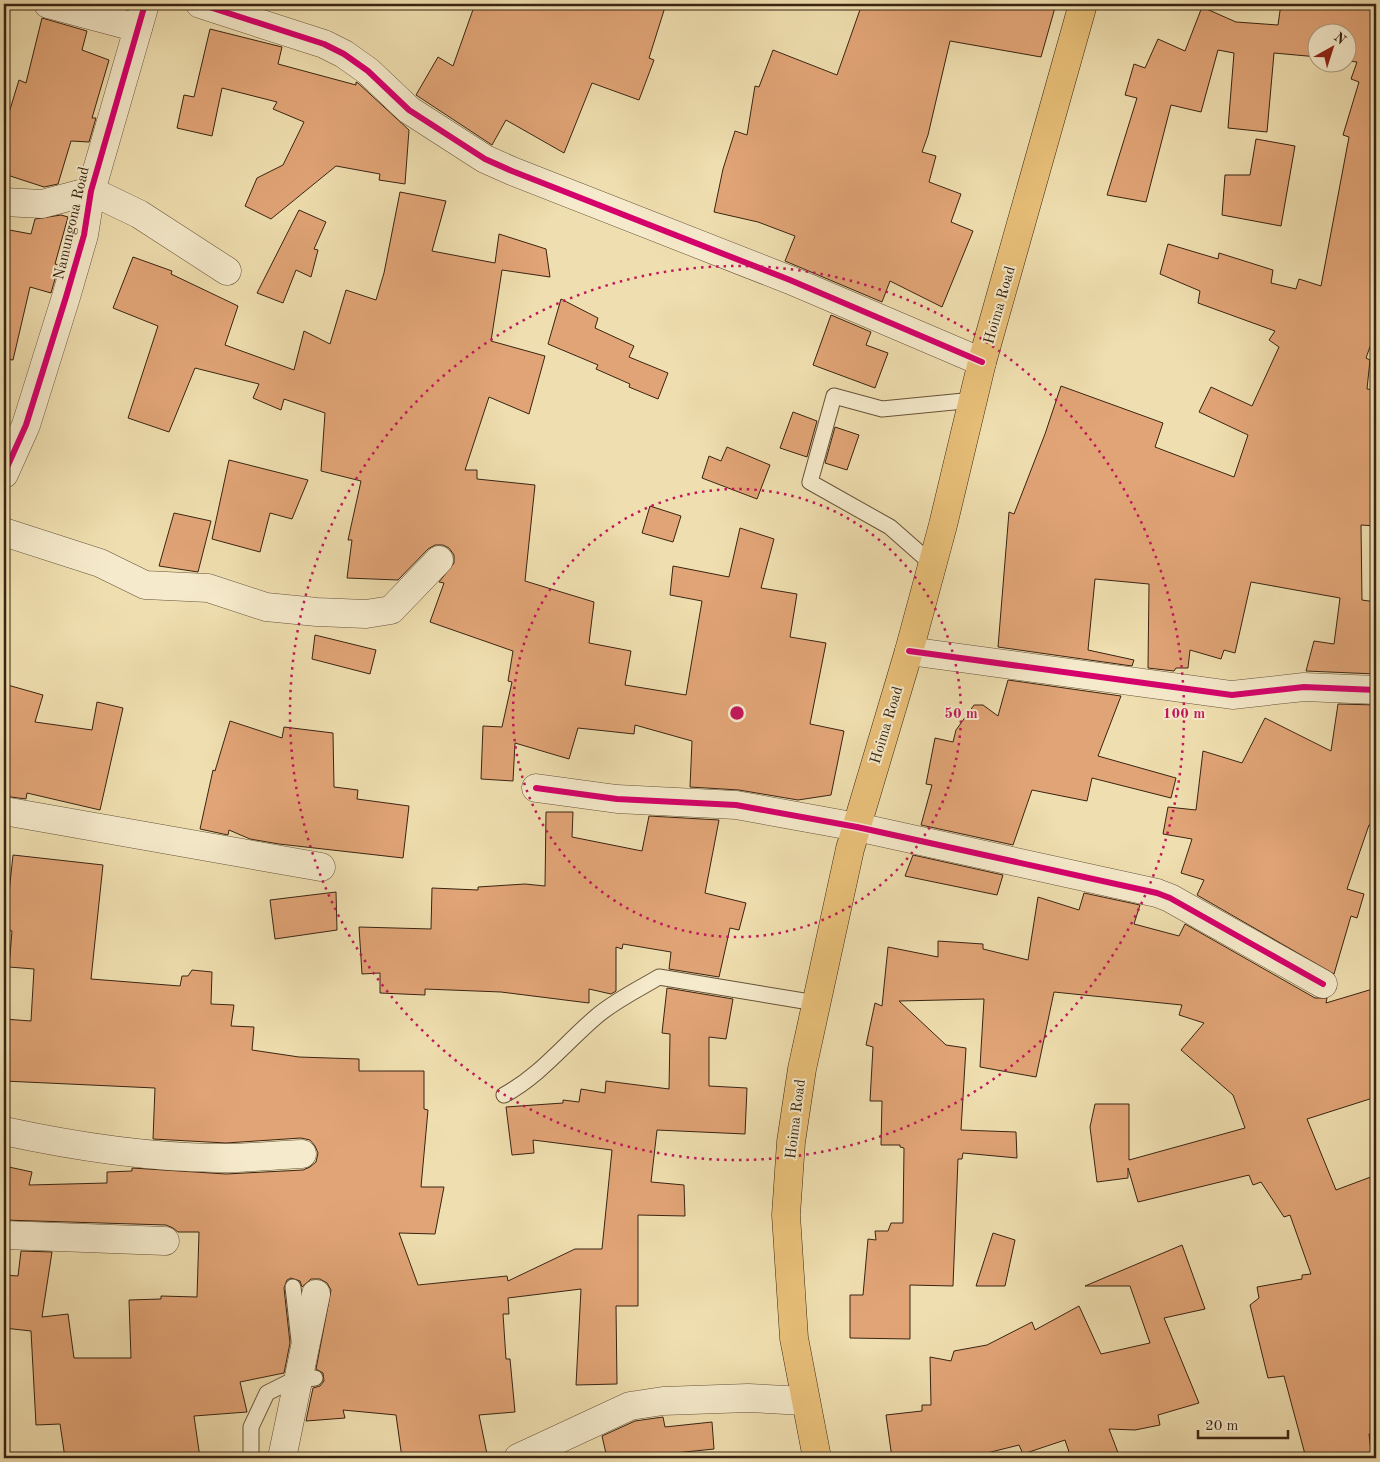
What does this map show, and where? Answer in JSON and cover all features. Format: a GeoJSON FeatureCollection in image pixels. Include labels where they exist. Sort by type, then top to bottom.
{"type":"FeatureCollection","features":[{"type":"Feature","properties":{"kind":"main road","name":"Hoima Road"},"geometry":{"type":"LineString","coordinates":[[817,1458],[804,1401],[794,1338],[786,1215],[792,1133],[802,1069],[834,915],[856,827],[909,651],[974,400],[982,362],[1083,4]]}},
{"type":"Feature","properties":{"kind":"street"},"geometry":{"type":"LineString","coordinates":[[48,4],[142,16]]}},
{"type":"Feature","properties":{"kind":"street"},"geometry":{"type":"LineString","coordinates":[[200,4],[324,44],[344,54],[368,71],[415,114],[485,159],[512,172],[790,280],[982,362]]}},
{"type":"Feature","properties":{"kind":"street","name":"Namungona Road"},"geometry":{"type":"LineString","coordinates":[[4,474],[26,425],[64,306],[84,235],[91,191],[142,16]]}},
{"type":"Feature","properties":{"kind":"street"},"geometry":{"type":"LineString","coordinates":[[4,202],[42,204],[91,191],[139,214],[227,271]]}},
{"type":"Feature","properties":{"kind":"street"},"geometry":{"type":"LineString","coordinates":[[4,532],[100,563],[145,585],[208,588],[266,608],[317,612],[366,614],[391,610],[440,560]]}},
{"type":"Feature","properties":{"kind":"street"},"geometry":{"type":"LineString","coordinates":[[909,651],[1232,695],[1304,687],[1376,690]]}},
{"type":"Feature","properties":{"kind":"street"},"geometry":{"type":"LineString","coordinates":[[536,788],[617,798],[736,805],[856,827],[1156,893],[1170,898],[1323,984]]}},
{"type":"Feature","properties":{"kind":"street"},"geometry":{"type":"LineString","coordinates":[[4,811],[322,867]]}},
{"type":"Feature","properties":{"kind":"street"},"geometry":{"type":"LineString","coordinates":[[4,1131],[54,1142],[139,1154],[216,1158],[302,1154]]}},
{"type":"Feature","properties":{"kind":"street"},"geometry":{"type":"LineString","coordinates":[[4,1235],[165,1241]]}},
{"type":"Feature","properties":{"kind":"street"},"geometry":{"type":"LineString","coordinates":[[282,1458],[304,1290]]}},
{"type":"Feature","properties":{"kind":"street"},"geometry":{"type":"LineString","coordinates":[[518,1458],[630,1406],[663,1401],[748,1398],[804,1401]]}},
{"type":"Feature","properties":{"kind":"lane"},"geometry":{"type":"LineString","coordinates":[[932,564],[890,527],[810,482],[834,396],[882,409],[974,400]]}},
{"type":"Feature","properties":{"kind":"lane"},"geometry":{"type":"LineString","coordinates":[[504,1095],[522,1086],[545,1067],[599,1015],[659,977],[816,1003]]}},
{"type":"Feature","properties":{"kind":"lane"},"geometry":{"type":"LineString","coordinates":[[251,1458],[251,1427],[267,1393],[291,1381],[310,1379],[304,1290]]}},
{"type":"Feature","properties":{"kind":"building"},"geometry":{"type":"Polygon","coordinates":[[[475,4],[666,4],[649,58],[654,60],[639,100],[592,83],[564,153],[506,120],[492,145],[416,95],[438,57],[453,66],[475,4]]]}},
{"type":"Feature","properties":{"kind":"building"},"geometry":{"type":"Polygon","coordinates":[[[862,4],[1056,4],[1041,57],[950,41],[928,135],[922,152],[936,156],[929,182],[961,194],[951,222],[973,231],[942,307],[890,281],[882,302],[785,261],[795,236],[758,222],[714,212],[723,169],[735,131],[747,135],[755,86],[759,87],[773,50],[837,75],[862,4]]]}},
{"type":"Feature","properties":{"kind":"building"},"geometry":{"type":"Polygon","coordinates":[[[1281,4],[1376,4],[1376,330],[1366,358],[1370,360],[1367,389],[1376,390],[1376,526],[1361,525],[1362,600],[1376,602],[1376,674],[1306,671],[1314,641],[1334,644],[1340,598],[1251,582],[1235,653],[1224,650],[1221,659],[1190,650],[1188,668],[1176,668],[1174,671],[1148,668],[1149,584],[1095,579],[1088,650],[1134,660],[1132,666],[998,647],[1009,512],[1014,514],[1045,434],[1061,386],[1163,423],[1155,447],[1234,477],[1248,435],[1199,412],[1211,387],[1252,406],[1279,347],[1269,340],[1275,331],[1198,303],[1200,291],[1160,274],[1168,244],[1218,259],[1219,253],[1273,270],[1271,283],[1296,289],[1299,279],[1321,286],[1349,137],[1343,135],[1359,82],[1351,79],[1353,72],[1358,72],[1358,22],[1308,22],[1308,56],[1274,53],[1267,132],[1228,128],[1234,53],[1218,50],[1201,112],[1171,105],[1146,202],[1107,195],[1137,98],[1125,95],[1134,64],[1145,68],[1158,39],[1185,51],[1202,7],[1236,22],[1278,25],[1281,4]]]}},
{"type":"Feature","properties":{"kind":"building"},"geometry":{"type":"Polygon","coordinates":[[[42,18],[87,31],[82,50],[109,60],[92,118],[96,118],[89,142],[71,141],[58,184],[44,187],[4,174],[4,129],[19,80],[26,83],[42,18]]]}},
{"type":"Feature","properties":{"kind":"building"},"geometry":{"type":"Polygon","coordinates":[[[210,29],[282,47],[278,64],[356,85],[356,82],[358,83],[409,130],[405,184],[379,180],[380,174],[336,166],[271,219],[245,206],[257,178],[283,165],[304,122],[273,109],[277,102],[222,88],[212,136],[177,128],[184,95],[194,97],[210,29]]]}},
{"type":"Feature","properties":{"kind":"building"},"geometry":{"type":"Polygon","coordinates":[[[1256,139],[1295,146],[1281,226],[1222,215],[1225,175],[1250,175],[1256,139]]]}},
{"type":"Feature","properties":{"kind":"building"},"geometry":{"type":"Polygon","coordinates":[[[400,192],[446,201],[432,251],[495,263],[499,234],[546,249],[550,277],[502,270],[491,341],[545,356],[529,414],[489,397],[465,470],[477,470],[477,479],[535,485],[525,581],[594,602],[589,643],[631,651],[625,685],[686,695],[702,601],[670,595],[673,566],[729,577],[740,528],[774,539],[761,588],[797,594],[790,637],[826,643],[810,724],[844,731],[831,795],[798,800],[739,790],[690,787],[692,741],[635,725],[634,734],[578,728],[569,759],[515,743],[513,781],[481,779],[483,726],[502,727],[512,682],[508,681],[513,651],[430,622],[444,583],[439,582],[454,563],[454,555],[449,548],[443,545],[435,545],[428,549],[398,580],[347,578],[352,540],[348,540],[361,481],[321,471],[325,413],[284,399],[281,410],[253,398],[259,384],[195,368],[169,432],[128,418],[158,326],[113,308],[133,257],[172,271],[171,274],[238,306],[225,345],[294,370],[304,331],[330,344],[346,290],[376,300],[384,273],[400,192]]]}},
{"type":"Feature","properties":{"kind":"building"},"geometry":{"type":"Polygon","coordinates":[[[299,210],[326,222],[314,249],[318,250],[311,277],[296,270],[283,303],[257,293],[299,210]]]}},
{"type":"Feature","properties":{"kind":"building"},"geometry":{"type":"Polygon","coordinates":[[[61,215],[68,217],[55,264],[59,265],[51,293],[30,287],[13,360],[4,359],[4,229],[31,234],[35,219],[61,215]]]}},
{"type":"Feature","properties":{"kind":"building"},"geometry":{"type":"Polygon","coordinates":[[[561,299],[598,318],[595,328],[634,346],[629,357],[668,373],[658,399],[629,387],[630,384],[596,369],[598,365],[548,344],[561,299]]]}},
{"type":"Feature","properties":{"kind":"building"},"geometry":{"type":"Polygon","coordinates":[[[831,315],[871,332],[866,345],[888,353],[875,388],[813,365],[831,315]]]}},
{"type":"Feature","properties":{"kind":"building"},"geometry":{"type":"Polygon","coordinates":[[[793,412],[817,421],[807,457],[780,448],[793,412]]]}},
{"type":"Feature","properties":{"kind":"building"},"geometry":{"type":"Polygon","coordinates":[[[835,427],[859,435],[847,470],[825,463],[835,427]]]}},
{"type":"Feature","properties":{"kind":"building"},"geometry":{"type":"Polygon","coordinates":[[[727,447],[770,465],[757,499],[702,478],[709,456],[721,461],[727,447]]]}},
{"type":"Feature","properties":{"kind":"building"},"geometry":{"type":"Polygon","coordinates":[[[229,460],[308,480],[292,519],[270,513],[260,552],[212,539],[229,460]]]}},
{"type":"Feature","properties":{"kind":"building"},"geometry":{"type":"Polygon","coordinates":[[[650,506],[681,516],[673,542],[642,533],[650,506]]]}},
{"type":"Feature","properties":{"kind":"building"},"geometry":{"type":"Polygon","coordinates":[[[174,513],[211,521],[198,572],[159,566],[174,513]]]}},
{"type":"Feature","properties":{"kind":"building"},"geometry":{"type":"Polygon","coordinates":[[[315,635],[376,650],[370,674],[312,659],[315,635]]]}},
{"type":"Feature","properties":{"kind":"building"},"geometry":{"type":"Polygon","coordinates":[[[1008,680],[1121,696],[1098,756],[1176,778],[1171,798],[1092,778],[1087,801],[1032,790],[1013,845],[921,825],[932,785],[926,784],[935,738],[953,742],[956,730],[974,705],[983,705],[998,716],[1008,680]]]}},
{"type":"Feature","properties":{"kind":"building"},"geometry":{"type":"Polygon","coordinates":[[[4,684],[43,695],[35,722],[92,730],[97,702],[123,708],[100,810],[27,793],[26,799],[4,796],[4,684]]]}},
{"type":"Feature","properties":{"kind":"building"},"geometry":{"type":"Polygon","coordinates":[[[1338,704],[1376,705],[1376,825],[1369,825],[1347,889],[1364,894],[1357,918],[1351,916],[1334,974],[1197,895],[1204,880],[1181,873],[1192,839],[1163,834],[1168,807],[1196,810],[1203,751],[1242,763],[1265,718],[1331,751],[1338,704]]]}},
{"type":"Feature","properties":{"kind":"building"},"geometry":{"type":"Polygon","coordinates":[[[230,721],[282,738],[284,727],[333,733],[334,787],[358,790],[357,799],[409,806],[403,858],[279,844],[250,839],[229,830],[228,835],[200,829],[213,770],[215,771],[230,721]]]}},
{"type":"Feature","properties":{"kind":"building"},"geometry":{"type":"Polygon","coordinates":[[[546,812],[573,812],[572,837],[642,851],[649,816],[719,820],[705,893],[746,903],[739,930],[730,928],[719,977],[669,969],[671,952],[623,944],[622,949],[616,947],[616,991],[611,994],[589,989],[589,1003],[501,992],[425,989],[425,995],[380,993],[380,973],[362,974],[359,927],[431,929],[432,888],[478,890],[478,887],[525,884],[545,886],[546,812]]]}},
{"type":"Feature","properties":{"kind":"building"},"geometry":{"type":"Polygon","coordinates":[[[13,855],[103,865],[91,979],[180,986],[182,976],[188,976],[192,970],[212,972],[211,1004],[234,1005],[231,1026],[254,1027],[252,1050],[299,1057],[359,1059],[359,1071],[424,1071],[424,1109],[428,1110],[421,1187],[444,1187],[435,1234],[399,1233],[418,1285],[507,1276],[508,1281],[575,1249],[602,1249],[612,1150],[533,1140],[534,1153],[512,1155],[506,1107],[563,1103],[563,1100],[579,1102],[581,1089],[605,1093],[606,1081],[669,1089],[670,1034],[662,1033],[667,988],[733,999],[726,1039],[709,1037],[709,1086],[747,1088],[745,1134],[657,1130],[651,1182],[684,1185],[685,1216],[638,1215],[638,1306],[616,1306],[617,1384],[576,1385],[581,1289],[508,1298],[509,1314],[503,1314],[506,1359],[510,1359],[515,1412],[479,1415],[487,1454],[468,1458],[402,1458],[396,1415],[343,1410],[345,1418],[306,1421],[313,1388],[320,1386],[324,1381],[323,1373],[316,1369],[331,1290],[327,1283],[320,1279],[311,1279],[302,1287],[300,1281],[291,1278],[287,1280],[284,1288],[290,1343],[284,1373],[240,1382],[247,1412],[194,1416],[200,1458],[65,1458],[60,1424],[36,1425],[31,1331],[4,1328],[4,1275],[18,1276],[21,1251],[52,1252],[42,1317],[68,1314],[74,1358],[131,1358],[129,1300],[161,1299],[161,1296],[197,1297],[199,1232],[178,1232],[166,1225],[4,1220],[4,1166],[32,1172],[29,1185],[107,1183],[107,1172],[132,1171],[132,1168],[226,1174],[303,1170],[316,1162],[318,1153],[310,1140],[301,1138],[226,1143],[153,1139],[155,1088],[4,1081],[4,1019],[31,1021],[34,969],[9,967],[12,931],[5,930],[13,855]]]}},
{"type":"Feature","properties":{"kind":"building"},"geometry":{"type":"Polygon","coordinates":[[[913,855],[1003,875],[997,895],[905,876],[913,855]]]}},
{"type":"Feature","properties":{"kind":"building"},"geometry":{"type":"Polygon","coordinates":[[[336,892],[337,930],[275,939],[270,900],[336,892]]]}},
{"type":"Feature","properties":{"kind":"building"},"geometry":{"type":"Polygon","coordinates":[[[1084,893],[1140,905],[1134,924],[1179,936],[1185,924],[1315,998],[1327,998],[1326,1003],[1376,988],[1376,1097],[1307,1119],[1336,1190],[1376,1175],[1376,1432],[1369,1434],[1372,1458],[1306,1458],[1284,1376],[1268,1378],[1250,1305],[1259,1298],[1257,1287],[1302,1279],[1302,1275],[1311,1274],[1290,1215],[1284,1217],[1261,1182],[1253,1185],[1249,1175],[1138,1202],[1128,1168],[1128,1178],[1097,1182],[1090,1127],[1095,1104],[1129,1104],[1129,1160],[1245,1128],[1233,1095],[1181,1050],[1204,1023],[1179,1015],[1182,1005],[1054,992],[1036,1077],[980,1067],[984,999],[899,1001],[946,1045],[966,1048],[961,1130],[1016,1132],[1017,1158],[963,1153],[962,1159],[958,1159],[953,1286],[910,1285],[910,1339],[850,1338],[850,1295],[863,1295],[868,1239],[876,1240],[875,1231],[888,1231],[891,1223],[903,1223],[904,1148],[900,1147],[900,1145],[881,1145],[882,1101],[870,1101],[873,1047],[866,1045],[875,1003],[882,1006],[888,947],[938,957],[938,941],[983,944],[983,949],[1028,960],[1038,897],[1079,910],[1084,893]]]}},
{"type":"Feature","properties":{"kind":"building"},"geometry":{"type":"Polygon","coordinates":[[[993,1233],[1015,1240],[1005,1286],[976,1286],[993,1233]]]}},
{"type":"Feature","properties":{"kind":"building"},"geometry":{"type":"Polygon","coordinates":[[[1182,1245],[1205,1309],[1164,1318],[1199,1403],[1158,1415],[1160,1425],[1135,1430],[1109,1429],[1120,1458],[1071,1458],[1065,1440],[1023,1454],[1019,1445],[967,1458],[892,1458],[886,1415],[922,1411],[922,1405],[931,1405],[930,1357],[951,1361],[954,1351],[987,1345],[1032,1322],[1035,1330],[1079,1306],[1101,1354],[1150,1343],[1130,1286],[1085,1286],[1182,1245]]]}},
{"type":"Feature","properties":{"kind":"building"},"geometry":{"type":"Polygon","coordinates":[[[663,1417],[665,1427],[712,1422],[714,1449],[644,1454],[645,1458],[607,1458],[602,1436],[635,1421],[663,1417]]]}},
{"type":"Feature","properties":{"kind":"cycle path"},"geometry":{"type":"LineString","coordinates":[[4,474],[26,425],[66,297],[84,235],[91,191],[145,4]]}},
{"type":"Feature","properties":{"kind":"cycle path"},"geometry":{"type":"LineString","coordinates":[[200,4],[324,44],[344,54],[368,71],[409,110],[485,159],[790,280],[982,362]]}},
{"type":"Feature","properties":{"kind":"cycle path"},"geometry":{"type":"LineString","coordinates":[[909,651],[1232,695],[1304,687],[1376,690]]}},
{"type":"Feature","properties":{"kind":"cycle path"},"geometry":{"type":"LineString","coordinates":[[536,788],[617,799],[736,805],[857,827],[1157,893],[1170,898],[1323,984]]}}]}
